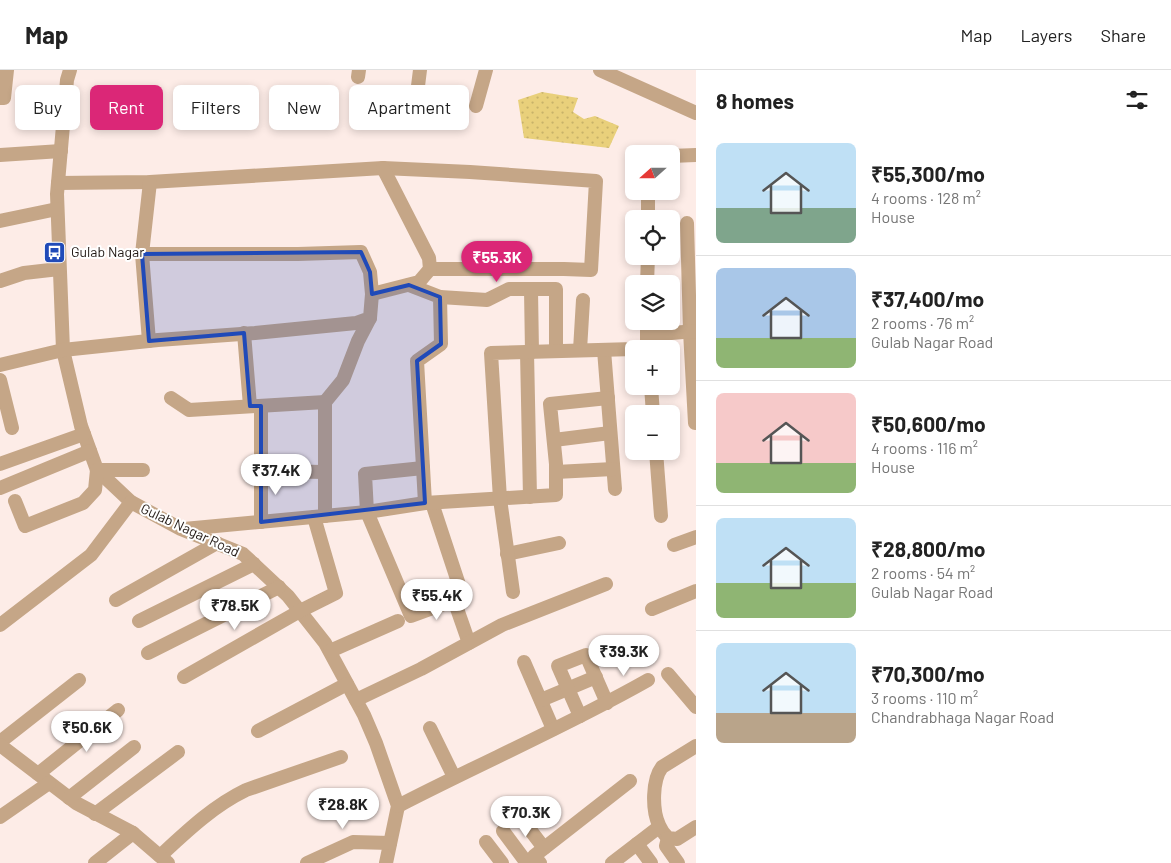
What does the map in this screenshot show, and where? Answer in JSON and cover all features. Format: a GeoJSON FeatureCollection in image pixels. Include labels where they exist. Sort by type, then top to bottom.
{"type":"FeatureCollection","features":[{"type":"Feature","properties":{"kind":"street"},"geometry":{"type":"LineString","coordinates":[[0,98],[4,98],[8,70]]}},
{"type":"Feature","properties":{"kind":"street","name":"Gulab Nagar Road"},"geometry":{"type":"LineString","coordinates":[[70,70],[61,150],[57,209],[63,350],[80,426],[97,470],[131,502],[181,529],[243,554],[288,596],[325,642],[356,700],[376,743],[398,806]]}},
{"type":"Feature","properties":{"kind":"street"},"geometry":{"type":"LineString","coordinates":[[418,85],[420,70]]}},
{"type":"Feature","properties":{"kind":"street"},"geometry":{"type":"LineString","coordinates":[[476,106],[486,70]]}},
{"type":"Feature","properties":{"kind":"street"},"geometry":{"type":"LineString","coordinates":[[600,70],[696,113]]}},
{"type":"Feature","properties":{"kind":"street"},"geometry":{"type":"LineString","coordinates":[[0,154],[61,150]]}},
{"type":"Feature","properties":{"kind":"street"},"geometry":{"type":"LineString","coordinates":[[680,156],[696,155]]}},
{"type":"Feature","properties":{"kind":"street"},"geometry":{"type":"LineString","coordinates":[[58,183],[150,182],[383,168],[596,181],[591,270],[564,268],[430,270],[419,282],[372,294]]}},
{"type":"Feature","properties":{"kind":"street"},"geometry":{"type":"LineString","coordinates":[[383,168],[429,258],[430,270]]}},
{"type":"Feature","properties":{"kind":"street"},"geometry":{"type":"LineString","coordinates":[[149,341],[142,254],[150,182]]}},
{"type":"Feature","properties":{"kind":"street"},"geometry":{"type":"LineString","coordinates":[[0,221],[57,209]]}},
{"type":"Feature","properties":{"kind":"street"},"geometry":{"type":"LineString","coordinates":[[687,223],[693,331],[695,422]]}},
{"type":"Feature","properties":{"kind":"street"},"geometry":{"type":"LineString","coordinates":[[142,254],[361,252],[370,272],[372,294],[370,318],[358,341],[343,380],[325,402],[325,472],[319,516],[336,593],[300,611],[184,677]]}},
{"type":"Feature","properties":{"kind":"street"},"geometry":{"type":"LineString","coordinates":[[0,280],[24,273],[59,270]]}},
{"type":"Feature","properties":{"kind":"street"},"geometry":{"type":"LineString","coordinates":[[409,284],[440,297],[486,300],[509,289],[556,289],[556,351]]}},
{"type":"Feature","properties":{"kind":"street"},"geometry":{"type":"LineString","coordinates":[[530,497],[529,352],[531,290]]}},
{"type":"Feature","properties":{"kind":"street"},"geometry":{"type":"LineString","coordinates":[[423,468],[365,474],[366,512],[411,616],[463,597],[429,503],[423,468],[417,361],[442,344],[440,297]]}},
{"type":"Feature","properties":{"kind":"street"},"geometry":{"type":"LineString","coordinates":[[580,350],[583,300]]}},
{"type":"Feature","properties":{"kind":"street"},"geometry":{"type":"LineString","coordinates":[[0,366],[63,350],[356,323],[370,318]]}},
{"type":"Feature","properties":{"kind":"street"},"geometry":{"type":"LineString","coordinates":[[647,340],[693,331]]}},
{"type":"Feature","properties":{"kind":"street"},"geometry":{"type":"LineString","coordinates":[[244,333],[262,470],[261,522]]}},
{"type":"Feature","properties":{"kind":"street"},"geometry":{"type":"LineString","coordinates":[[514,592],[500,499],[491,353],[625,349]]}},
{"type":"Feature","properties":{"kind":"street"},"geometry":{"type":"LineString","coordinates":[[604,350],[615,489]]}},
{"type":"Feature","properties":{"kind":"street"},"geometry":{"type":"LineString","coordinates":[[0,380],[12,428]]}},
{"type":"Feature","properties":{"kind":"street"},"geometry":{"type":"LineString","coordinates":[[171,398],[188,410],[325,402]]}},
{"type":"Feature","properties":{"kind":"street"},"geometry":{"type":"LineString","coordinates":[[181,529],[366,512],[429,503],[556,495],[554,440],[550,404],[608,398]]}},
{"type":"Feature","properties":{"kind":"street"},"geometry":{"type":"LineString","coordinates":[[554,440],[610,433]]}},
{"type":"Feature","properties":{"kind":"street"},"geometry":{"type":"LineString","coordinates":[[0,464],[84,434]]}},
{"type":"Feature","properties":{"kind":"street"},"geometry":{"type":"LineString","coordinates":[[0,488],[90,452]]}},
{"type":"Feature","properties":{"kind":"street"},"geometry":{"type":"LineString","coordinates":[[657,460],[661,516]]}},
{"type":"Feature","properties":{"kind":"street"},"geometry":{"type":"LineString","coordinates":[[556,472],[613,469]]}},
{"type":"Feature","properties":{"kind":"street"},"geometry":{"type":"LineString","coordinates":[[15,501],[25,526],[83,503],[95,490],[97,470],[143,470]]}},
{"type":"Feature","properties":{"kind":"street"},"geometry":{"type":"LineString","coordinates":[[262,470],[325,472]]}},
{"type":"Feature","properties":{"kind":"street"},"geometry":{"type":"LineString","coordinates":[[1,623],[91,555],[131,502]]}},
{"type":"Feature","properties":{"kind":"street"},"geometry":{"type":"LineString","coordinates":[[674,545],[696,537]]}},
{"type":"Feature","properties":{"kind":"street"},"geometry":{"type":"LineString","coordinates":[[116,600],[217,543]]}},
{"type":"Feature","properties":{"kind":"street"},"geometry":{"type":"LineString","coordinates":[[507,554],[559,543]]}},
{"type":"Feature","properties":{"kind":"street"},"geometry":{"type":"LineString","coordinates":[[139,621],[254,564]]}},
{"type":"Feature","properties":{"kind":"street"},"geometry":{"type":"LineString","coordinates":[[356,700],[421,669],[502,625],[606,584]]}},
{"type":"Feature","properties":{"kind":"street"},"geometry":{"type":"LineString","coordinates":[[148,653],[279,587]]}},
{"type":"Feature","properties":{"kind":"street"},"geometry":{"type":"LineString","coordinates":[[652,609],[696,591]]}},
{"type":"Feature","properties":{"kind":"street"},"geometry":{"type":"LineString","coordinates":[[454,600],[469,643]]}},
{"type":"Feature","properties":{"kind":"street"},"geometry":{"type":"LineString","coordinates":[[330,651],[398,620]]}},
{"type":"Feature","properties":{"kind":"street"},"geometry":{"type":"LineString","coordinates":[[580,716],[558,666],[586,655],[607,703]]}},
{"type":"Feature","properties":{"kind":"street"},"geometry":{"type":"LineString","coordinates":[[524,662],[553,729]]}},
{"type":"Feature","properties":{"kind":"street"},"geometry":{"type":"LineString","coordinates":[[668,674],[696,707]]}},
{"type":"Feature","properties":{"kind":"street"},"geometry":{"type":"LineString","coordinates":[[540,700],[596,677]]}},
{"type":"Feature","properties":{"kind":"street"},"geometry":{"type":"LineString","coordinates":[[79,680],[0,744],[76,803],[133,833],[164,859],[200,819],[235,796],[246,790],[341,757]]}},
{"type":"Feature","properties":{"kind":"street"},"geometry":{"type":"LineString","coordinates":[[386,863],[398,806],[607,703],[648,680]]}},
{"type":"Feature","properties":{"kind":"street"},"geometry":{"type":"LineString","coordinates":[[258,731],[347,684]]}},
{"type":"Feature","properties":{"kind":"street"},"geometry":{"type":"LineString","coordinates":[[0,817],[118,710]]}},
{"type":"Feature","properties":{"kind":"street"},"geometry":{"type":"LineString","coordinates":[[430,728],[454,777]]}},
{"type":"Feature","properties":{"kind":"street"},"geometry":{"type":"LineString","coordinates":[[678,863],[666,846],[664,832],[656,819],[655,785],[658,772],[662,767],[696,746]]}},
{"type":"Feature","properties":{"kind":"street"},"geometry":{"type":"LineString","coordinates":[[69,798],[134,747]]}},
{"type":"Feature","properties":{"kind":"street"},"geometry":{"type":"LineString","coordinates":[[95,814],[178,752]]}},
{"type":"Feature","properties":{"kind":"street"},"geometry":{"type":"LineString","coordinates":[[534,858],[630,781]]}},
{"type":"Feature","properties":{"kind":"street"},"geometry":{"type":"LineString","coordinates":[[521,818],[534,858]]}},
{"type":"Feature","properties":{"kind":"street"},"geometry":{"type":"LineString","coordinates":[[664,832],[676,839],[696,827]]}},
{"type":"Feature","properties":{"kind":"street"},"geometry":{"type":"LineString","coordinates":[[503,831],[534,858]]}},
{"type":"Feature","properties":{"kind":"street"},"geometry":{"type":"LineString","coordinates":[[618,861],[637,844],[664,832]]}},
{"type":"Feature","properties":{"kind":"street"},"geometry":{"type":"LineString","coordinates":[[95,863],[133,833]]}},
{"type":"Feature","properties":{"kind":"street"},"geometry":{"type":"LineString","coordinates":[[307,863],[353,842],[390,843]]}},
{"type":"Feature","properties":{"kind":"street"},"geometry":{"type":"LineString","coordinates":[[486,842],[502,863]]}},
{"type":"Feature","properties":{"kind":"street"},"geometry":{"type":"LineString","coordinates":[[637,844],[651,863]]}},
{"type":"Feature","properties":{"kind":"highlighted area"},"geometry":{"type":"Polygon","coordinates":[[[361,252],[370,272],[372,294],[409,285],[440,297],[441,344],[417,361],[425,503],[261,522],[261,406],[250,406],[244,333],[149,341],[142,254],[361,252]]]}},
{"type":"Feature","properties":{"kind":"shaded area"},"geometry":{"type":"Polygon","coordinates":[[[542,92],[578,98],[573,112],[584,119],[595,116],[619,126],[609,148],[524,138],[518,100],[542,92]]]}},
{"type":"Feature","properties":{"kind":"place","name":"Gulab Nagar"},"geometry":{"type":"Point","coordinates":[55,252]}}]}
